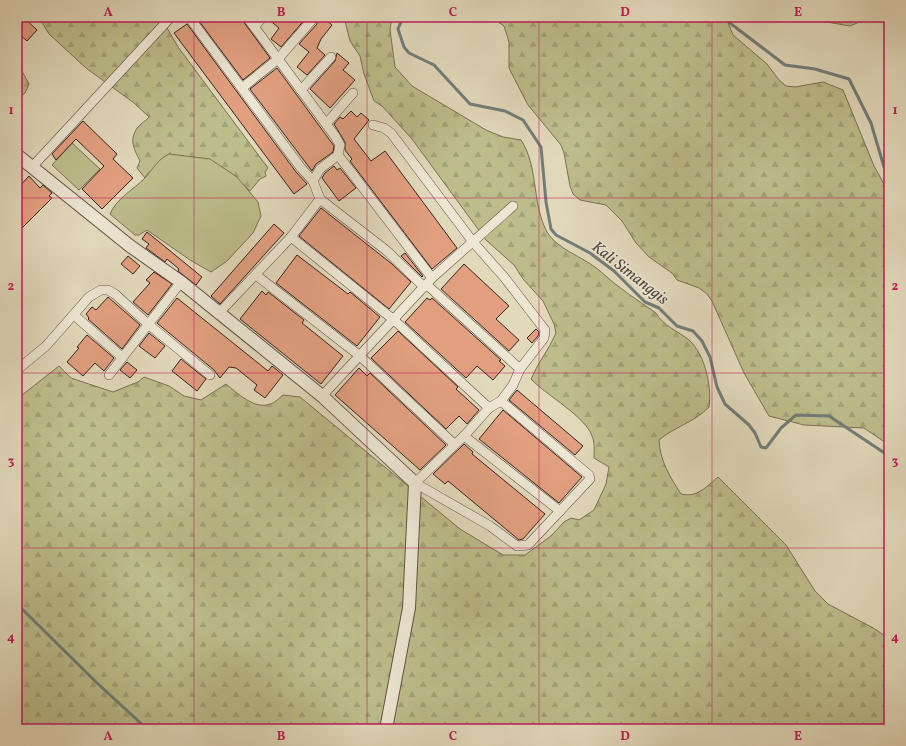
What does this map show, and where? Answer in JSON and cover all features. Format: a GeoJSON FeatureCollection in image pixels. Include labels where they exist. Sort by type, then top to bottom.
{"type":"FeatureCollection","features":[{"type":"Feature","properties":{"kind":"street"},"geometry":{"type":"LineString","coordinates":[[32,167],[171,17]]}},
{"type":"Feature","properties":{"kind":"street"},"geometry":{"type":"LineString","coordinates":[[189,17],[301,168],[313,181],[320,199],[428,283],[520,369]]}},
{"type":"Feature","properties":{"kind":"street"},"geometry":{"type":"LineString","coordinates":[[247,17],[340,145],[338,155],[320,169],[313,181]]}},
{"type":"Feature","properties":{"kind":"street"},"geometry":{"type":"LineString","coordinates":[[255,26],[263,17]]}},
{"type":"Feature","properties":{"kind":"street"},"geometry":{"type":"LineString","coordinates":[[242,88],[278,59],[312,20]]}},
{"type":"Feature","properties":{"kind":"street"},"geometry":{"type":"LineString","coordinates":[[301,90],[331,57]]}},
{"type":"Feature","properties":{"kind":"street"},"geometry":{"type":"LineString","coordinates":[[326,124],[352,92]]}},
{"type":"Feature","properties":{"kind":"street"},"geometry":{"type":"LineString","coordinates":[[373,125],[384,128],[390,133],[473,242],[504,277],[545,330],[544,338],[520,369],[513,385],[501,401],[489,408],[464,436],[454,444],[415,484],[409,608],[386,729]]}},
{"type":"Feature","properties":{"kind":"street"},"geometry":{"type":"LineString","coordinates":[[17,155],[130,246],[181,282],[218,314],[322,396],[415,484],[449,501],[490,526],[517,546],[528,545],[590,479],[589,475],[501,401]]}},
{"type":"Feature","properties":{"kind":"street"},"geometry":{"type":"LineString","coordinates":[[338,155],[428,283]]}},
{"type":"Feature","properties":{"kind":"street"},"geometry":{"type":"LineString","coordinates":[[218,314],[291,237],[320,199]]}},
{"type":"Feature","properties":{"kind":"street"},"geometry":{"type":"LineString","coordinates":[[322,396],[428,283],[512,206]]}},
{"type":"Feature","properties":{"kind":"street"},"geometry":{"type":"LineString","coordinates":[[291,237],[394,320],[489,408]]}},
{"type":"Feature","properties":{"kind":"street"},"geometry":{"type":"LineString","coordinates":[[256,275],[360,356],[454,444]]}},
{"type":"Feature","properties":{"kind":"street"},"geometry":{"type":"LineString","coordinates":[[109,375],[181,282]]}},
{"type":"Feature","properties":{"kind":"street"},"geometry":{"type":"LineString","coordinates":[[17,370],[46,346],[89,297],[96,291],[108,290],[116,294],[148,324],[210,374]]}},
{"type":"Feature","properties":{"kind":"street"},"geometry":{"type":"LineString","coordinates":[[74,315],[122,357]]}},
{"type":"Feature","properties":{"kind":"street"},"geometry":{"type":"LineString","coordinates":[[464,436],[560,511]]}},
{"type":"Feature","properties":{"kind":"green space"},"geometry":{"type":"Polygon","coordinates":[[[39,17],[166,17],[163,21],[178,47],[268,168],[265,172],[266,176],[260,179],[250,191],[239,181],[237,177],[165,156],[145,178],[137,168],[140,161],[134,149],[133,137],[137,128],[149,117],[134,103],[86,68],[49,34],[39,17]]]}},
{"type":"Feature","properties":{"kind":"green space"},"geometry":{"type":"Polygon","coordinates":[[[344,17],[392,17],[390,30],[395,67],[412,86],[486,130],[503,137],[521,140],[530,161],[538,206],[545,228],[549,235],[562,247],[593,266],[620,288],[656,313],[659,318],[695,346],[706,371],[710,399],[709,407],[697,417],[671,431],[659,440],[661,455],[669,475],[681,494],[687,495],[701,491],[718,477],[786,545],[815,591],[828,604],[875,629],[889,639],[889,729],[17,729],[17,399],[59,366],[71,378],[113,392],[138,382],[144,377],[169,386],[184,396],[201,400],[226,384],[246,400],[258,405],[275,402],[283,395],[300,397],[460,529],[503,555],[525,555],[551,536],[564,522],[571,518],[579,520],[594,510],[606,484],[609,467],[594,458],[594,441],[588,429],[582,421],[531,379],[556,333],[554,324],[543,301],[523,279],[514,265],[486,240],[412,139],[382,106],[374,101],[364,74],[360,56],[350,41],[344,17]]]}},
{"type":"Feature","properties":{"kind":"green space"},"geometry":{"type":"Polygon","coordinates":[[[477,17],[726,17],[733,35],[767,64],[779,80],[786,86],[795,87],[823,82],[843,90],[874,166],[889,193],[889,445],[864,428],[804,425],[769,416],[744,373],[712,301],[707,294],[699,288],[677,280],[672,273],[649,257],[636,243],[622,221],[606,205],[580,200],[573,194],[561,145],[528,105],[509,68],[509,42],[504,26],[497,21],[477,17]]]}},
{"type":"Feature","properties":{"kind":"green space"},"geometry":{"type":"Polygon","coordinates":[[[815,17],[871,17],[850,26],[821,21],[815,17]]]}},
{"type":"Feature","properties":{"kind":"green space"},"geometry":{"type":"Polygon","coordinates":[[[17,62],[29,84],[25,93],[17,100],[17,62]]]}},
{"type":"Feature","properties":{"kind":"green space"},"geometry":{"type":"Polygon","coordinates":[[[72,143],[100,169],[79,190],[52,165],[72,143]]]}},
{"type":"Feature","properties":{"kind":"green space"},"geometry":{"type":"Polygon","coordinates":[[[169,154],[210,159],[237,177],[258,202],[261,216],[253,233],[227,261],[211,272],[190,260],[147,230],[139,235],[135,235],[110,214],[116,204],[145,178],[159,161],[169,154]]]}},
{"type":"Feature","properties":{"kind":"building"},"geometry":{"type":"Polygon","coordinates":[[[17,17],[23,17],[37,30],[27,41],[17,32],[17,17]]]}},
{"type":"Feature","properties":{"kind":"building"},"geometry":{"type":"Polygon","coordinates":[[[196,17],[240,17],[270,58],[243,80],[196,17]]]}},
{"type":"Feature","properties":{"kind":"building"},"geometry":{"type":"Polygon","coordinates":[[[269,17],[307,17],[281,47],[271,39],[279,28],[268,19],[269,17]]]}},
{"type":"Feature","properties":{"kind":"building"},"geometry":{"type":"Polygon","coordinates":[[[317,17],[323,17],[332,25],[321,39],[317,48],[325,55],[307,75],[297,67],[309,52],[299,44],[317,24],[317,17]]]}},
{"type":"Feature","properties":{"kind":"building"},"geometry":{"type":"Polygon","coordinates":[[[187,24],[296,172],[307,184],[294,194],[174,33],[187,24]]]}},
{"type":"Feature","properties":{"kind":"building"},"geometry":{"type":"Polygon","coordinates":[[[337,53],[349,63],[343,70],[355,80],[330,108],[310,89],[335,61],[337,53]]]}},
{"type":"Feature","properties":{"kind":"building"},"geometry":{"type":"Polygon","coordinates":[[[277,68],[334,146],[333,152],[316,164],[312,171],[250,89],[277,68]]]}},
{"type":"Feature","properties":{"kind":"building"},"geometry":{"type":"Polygon","coordinates":[[[351,111],[357,117],[361,113],[369,120],[354,139],[371,161],[385,151],[457,248],[432,269],[350,161],[352,159],[345,150],[345,142],[334,124],[340,117],[343,119],[351,111]]]}},
{"type":"Feature","properties":{"kind":"building"},"geometry":{"type":"Polygon","coordinates":[[[83,121],[117,154],[113,159],[133,178],[102,209],[82,189],[104,166],[76,139],[56,160],[52,154],[83,121]]]}},
{"type":"Feature","properties":{"kind":"building"},"geometry":{"type":"Polygon","coordinates":[[[334,166],[337,170],[340,168],[356,188],[339,201],[322,178],[325,173],[334,166]]]}},
{"type":"Feature","properties":{"kind":"building"},"geometry":{"type":"Polygon","coordinates":[[[29,176],[40,188],[43,185],[52,193],[49,196],[52,198],[17,233],[17,189],[29,176]]]}},
{"type":"Feature","properties":{"kind":"building"},"geometry":{"type":"Polygon","coordinates":[[[321,208],[392,264],[411,282],[389,309],[299,236],[321,208]]]}},
{"type":"Feature","properties":{"kind":"building"},"geometry":{"type":"Polygon","coordinates":[[[274,224],[284,233],[220,304],[211,296],[274,224]]]}},
{"type":"Feature","properties":{"kind":"building"},"geometry":{"type":"Polygon","coordinates":[[[147,232],[202,277],[196,285],[178,271],[179,269],[167,259],[165,262],[146,248],[149,244],[142,239],[147,232]]]}},
{"type":"Feature","properties":{"kind":"building"},"geometry":{"type":"Polygon","coordinates":[[[405,253],[423,276],[422,277],[401,256],[405,253]]]}},
{"type":"Feature","properties":{"kind":"building"},"geometry":{"type":"Polygon","coordinates":[[[297,255],[348,294],[350,292],[380,317],[357,346],[276,283],[297,255]]]}},
{"type":"Feature","properties":{"kind":"building"},"geometry":{"type":"Polygon","coordinates":[[[128,256],[140,266],[133,274],[121,264],[128,256]]]}},
{"type":"Feature","properties":{"kind":"building"},"geometry":{"type":"Polygon","coordinates":[[[464,264],[509,306],[496,319],[519,340],[509,351],[441,289],[464,264]]]}},
{"type":"Feature","properties":{"kind":"building"},"geometry":{"type":"Polygon","coordinates":[[[154,272],[172,284],[148,315],[133,302],[150,283],[146,280],[154,272]]]}},
{"type":"Feature","properties":{"kind":"building"},"geometry":{"type":"Polygon","coordinates":[[[262,291],[266,295],[268,292],[304,320],[302,323],[343,356],[321,384],[240,319],[262,291]]]}},
{"type":"Feature","properties":{"kind":"building"},"geometry":{"type":"Polygon","coordinates":[[[108,297],[140,325],[122,349],[88,319],[89,318],[86,314],[92,307],[96,310],[108,297]]]}},
{"type":"Feature","properties":{"kind":"building"},"geometry":{"type":"Polygon","coordinates":[[[177,298],[268,371],[272,366],[283,375],[265,398],[254,390],[257,385],[236,368],[229,367],[220,378],[214,370],[157,323],[177,298]]]}},
{"type":"Feature","properties":{"kind":"building"},"geometry":{"type":"Polygon","coordinates":[[[427,298],[430,300],[432,298],[501,360],[499,361],[505,366],[493,380],[477,366],[466,378],[405,322],[427,298]]]}},
{"type":"Feature","properties":{"kind":"building"},"geometry":{"type":"Polygon","coordinates":[[[536,329],[539,332],[538,336],[532,343],[527,338],[536,329]]]}},
{"type":"Feature","properties":{"kind":"building"},"geometry":{"type":"Polygon","coordinates":[[[398,331],[458,387],[456,389],[479,410],[467,424],[459,416],[446,429],[371,358],[398,331]]]}},
{"type":"Feature","properties":{"kind":"building"},"geometry":{"type":"Polygon","coordinates":[[[149,333],[165,346],[155,358],[139,346],[149,333]]]}},
{"type":"Feature","properties":{"kind":"building"},"geometry":{"type":"Polygon","coordinates":[[[87,335],[114,358],[104,371],[95,363],[83,376],[67,362],[79,348],[77,347],[87,335]]]}},
{"type":"Feature","properties":{"kind":"building"},"geometry":{"type":"Polygon","coordinates":[[[181,359],[206,379],[197,391],[172,371],[181,359]]]}},
{"type":"Feature","properties":{"kind":"building"},"geometry":{"type":"Polygon","coordinates":[[[127,362],[137,370],[130,378],[120,370],[127,362]]]}},
{"type":"Feature","properties":{"kind":"building"},"geometry":{"type":"Polygon","coordinates":[[[359,368],[367,376],[370,373],[446,445],[420,470],[335,395],[359,368]]]}},
{"type":"Feature","properties":{"kind":"building"},"geometry":{"type":"Polygon","coordinates":[[[517,390],[583,446],[575,455],[509,400],[517,390]]]}},
{"type":"Feature","properties":{"kind":"building"},"geometry":{"type":"Polygon","coordinates":[[[503,410],[582,477],[559,503],[479,439],[503,410]]]}},
{"type":"Feature","properties":{"kind":"building"},"geometry":{"type":"Polygon","coordinates":[[[464,444],[473,452],[472,454],[545,514],[523,539],[519,540],[448,481],[445,484],[433,474],[464,444]]]}},
{"type":"Feature","properties":{"kind":"waterway","name":"Kali Simanggis"},"geometry":{"type":"LineString","coordinates":[[403,17],[398,29],[404,47],[409,53],[434,65],[470,104],[505,111],[523,120],[541,147],[546,202],[551,229],[556,235],[590,253],[614,271],[645,302],[659,308],[677,326],[693,331],[702,341],[710,357],[717,387],[725,404],[749,425],[755,433],[761,447],[766,448],[781,428],[796,415],[829,416],[889,456]]}},
{"type":"Feature","properties":{"kind":"waterway"},"geometry":{"type":"LineString","coordinates":[[722,17],[785,65],[815,69],[849,79],[871,123],[884,167],[889,171]]}},
{"type":"Feature","properties":{"kind":"waterway"},"geometry":{"type":"LineString","coordinates":[[17,604],[96,682],[147,729]]}}]}
